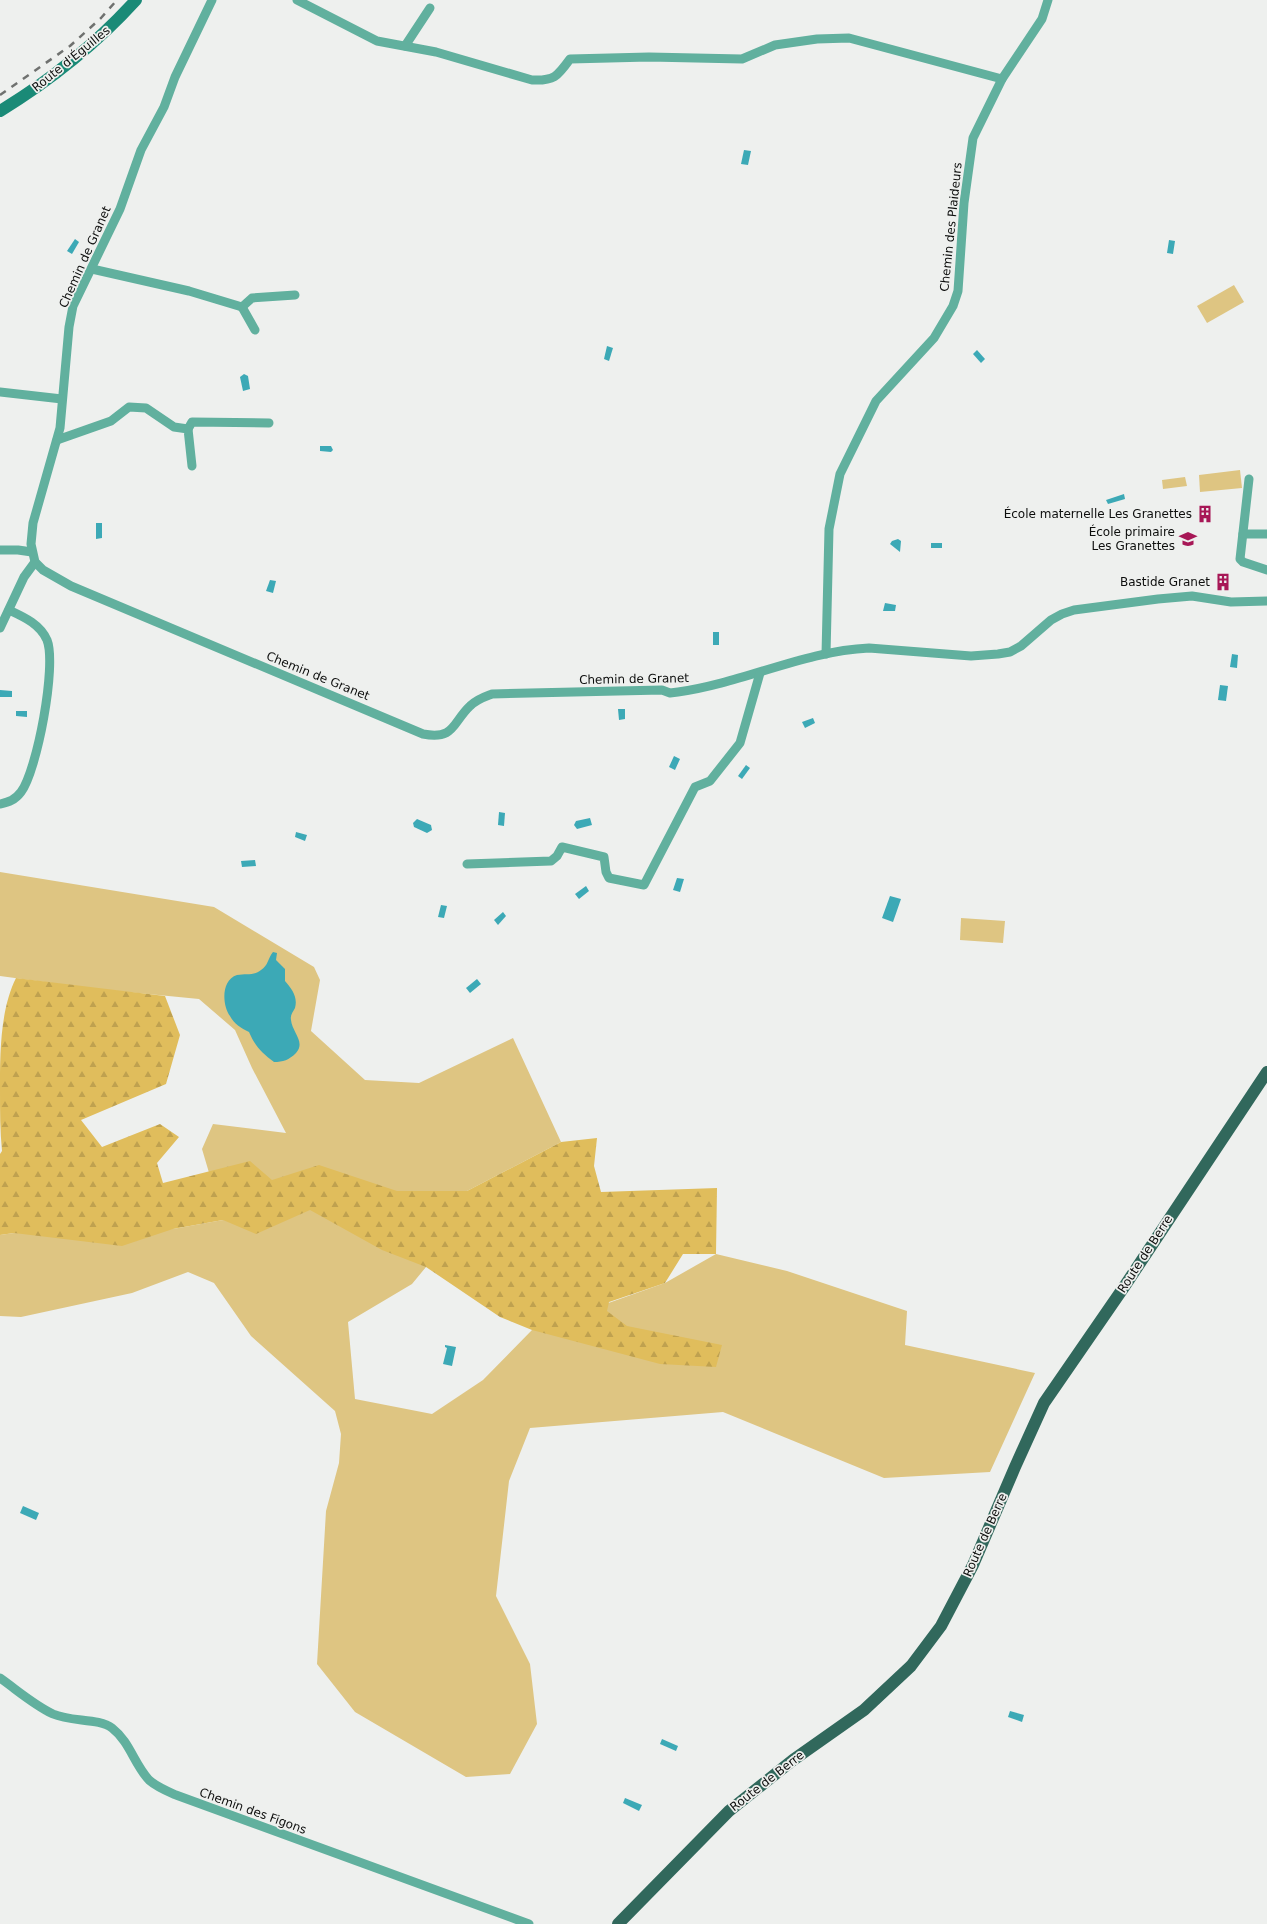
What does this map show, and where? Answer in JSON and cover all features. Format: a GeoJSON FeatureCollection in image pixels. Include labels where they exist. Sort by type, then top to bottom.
{"type":"FeatureCollection","features":[{"type":"Feature","properties":{"kind":"main road","name":"Route de Berre"},"geometry":{"type":"LineString","coordinates":[[618,1924],[729,1811],[793,1760],[864,1710],[911,1666],[941,1626],[973,1565],[1044,1403],[1120,1293],[1267,1072]]}},
{"type":"Feature","properties":{"kind":"street","name":"Route d'Éguilles"},"geometry":{"type":"LineString","coordinates":[[0,111],[33,91],[76,58],[107,31],[136,0]]}},
{"type":"Feature","properties":{"kind":"street","name":"Chemin de Granet"},"geometry":{"type":"LineString","coordinates":[[212,0],[175,77],[164,107],[141,150],[120,209],[73,306],[69,327],[57,440],[33,523],[31,544],[35,562],[43,570],[71,586],[424,734],[434,736],[443,735],[450,731],[470,706],[480,698],[492,694],[662,690],[670,693],[678,692],[732,682],[826,654],[854,648],[971,656],[998,654],[1010,652],[1021,646],[1051,620],[1074,610],[1192,596],[1231,602],[1267,601]]}},
{"type":"Feature","properties":{"kind":"street"},"geometry":{"type":"LineString","coordinates":[[297,0],[377,41],[436,52],[532,80],[548,81],[559,74],[570,59],[649,56],[742,59],[775,45],[817,39],[850,38],[1002,78]]}},
{"type":"Feature","properties":{"kind":"street","name":"Chemin des Plaideurs"},"geometry":{"type":"LineString","coordinates":[[826,654],[830,529],[840,474],[876,401],[934,338],[953,306],[958,291],[964,203],[973,138],[1002,78],[1042,19],[1048,0]]}},
{"type":"Feature","properties":{"kind":"street"},"geometry":{"type":"LineString","coordinates":[[405,46],[430,8]]}},
{"type":"Feature","properties":{"kind":"street"},"geometry":{"type":"LineString","coordinates":[[92,269],[189,291],[242,307],[255,330]]}},
{"type":"Feature","properties":{"kind":"street"},"geometry":{"type":"LineString","coordinates":[[242,307],[252,298],[295,295]]}},
{"type":"Feature","properties":{"kind":"street"},"geometry":{"type":"LineString","coordinates":[[0,392],[62,399]]}},
{"type":"Feature","properties":{"kind":"street"},"geometry":{"type":"LineString","coordinates":[[57,440],[111,421],[129,407],[146,408],[174,427],[188,429]]}},
{"type":"Feature","properties":{"kind":"street"},"geometry":{"type":"LineString","coordinates":[[192,466],[188,429],[192,422],[270,423]]}},
{"type":"Feature","properties":{"kind":"street"},"geometry":{"type":"LineString","coordinates":[[1249,479],[1240,555],[1241,561],[1267,570]]}},
{"type":"Feature","properties":{"kind":"street"},"geometry":{"type":"LineString","coordinates":[[1243,534],[1267,534]]}},
{"type":"Feature","properties":{"kind":"street"},"geometry":{"type":"LineString","coordinates":[[0,550],[32,552]]}},
{"type":"Feature","properties":{"kind":"street"},"geometry":{"type":"LineString","coordinates":[[0,628],[24,577],[35,562]]}},
{"type":"Feature","properties":{"kind":"street"},"geometry":{"type":"LineString","coordinates":[[0,804],[11,801],[20,793],[28,780],[46,707],[50,676],[47,641],[39,628],[27,618],[9,610]]}},
{"type":"Feature","properties":{"kind":"street"},"geometry":{"type":"LineString","coordinates":[[467,864],[551,861],[557,856],[562,847],[604,857],[606,872],[609,878],[644,885],[695,787],[710,781],[740,743],[760,673]]}},
{"type":"Feature","properties":{"kind":"street","name":"Chemin des Figons"},"geometry":{"type":"LineString","coordinates":[[0,1678],[54,1714],[74,1721],[102,1723],[111,1727],[124,1738],[141,1769],[149,1780],[176,1795],[529,1924]]}},
{"type":"Feature","properties":{"kind":"shaded area"},"geometry":{"type":"Polygon","coordinates":[[[1234,285],[1244,302],[1207,323],[1197,306],[1234,285]]]}},
{"type":"Feature","properties":{"kind":"shaded area"},"geometry":{"type":"Polygon","coordinates":[[[1240,470],[1242,488],[1200,492],[1199,475],[1240,470]]]}},
{"type":"Feature","properties":{"kind":"shaded area"},"geometry":{"type":"Polygon","coordinates":[[[1185,477],[1187,486],[1163,489],[1162,480],[1185,477]]]}},
{"type":"Feature","properties":{"kind":"shaded area"},"geometry":{"type":"Polygon","coordinates":[[[0,872],[214,907],[314,967],[320,980],[311,1031],[365,1080],[419,1083],[513,1038],[561,1142],[467,1191],[426,1267],[412,1284],[348,1322],[355,1399],[432,1414],[483,1380],[532,1330],[665,1283],[716,1254],[787,1271],[907,1311],[905,1345],[1035,1373],[990,1472],[884,1478],[723,1412],[530,1428],[509,1481],[496,1596],[530,1664],[537,1724],[510,1774],[466,1777],[355,1712],[317,1664],[326,1511],[339,1463],[341,1434],[335,1411],[251,1336],[214,1283],[188,1272],[132,1293],[21,1317],[0,1316],[0,1235],[14,1233],[173,1229],[223,1220],[202,1149],[213,1124],[286,1133],[252,1068],[235,1030],[199,999],[97,989],[0,976],[0,872]]]}},
{"type":"Feature","properties":{"kind":"shaded area"},"geometry":{"type":"Polygon","coordinates":[[[961,918],[1005,921],[1003,943],[960,940],[961,918]]]}},
{"type":"Feature","properties":{"kind":"green space"},"geometry":{"type":"Polygon","coordinates":[[[16,978],[165,996],[180,1035],[166,1084],[81,1120],[102,1147],[160,1124],[179,1137],[157,1163],[163,1183],[250,1161],[272,1180],[319,1165],[397,1191],[467,1191],[561,1142],[597,1138],[594,1166],[601,1192],[717,1188],[716,1254],[683,1254],[665,1283],[609,1302],[607,1311],[627,1326],[722,1345],[716,1367],[660,1364],[532,1330],[500,1317],[426,1267],[382,1250],[310,1210],[256,1234],[223,1220],[173,1229],[122,1246],[14,1233],[0,1235],[0,1154],[2,1151],[0,1113],[1,1047],[7,1004],[16,978]]]}},
{"type":"Feature","properties":{"kind":"water"},"geometry":{"type":"Polygon","coordinates":[[[744,150],[751,151],[748,165],[741,164],[744,150]]]}},
{"type":"Feature","properties":{"kind":"water"},"geometry":{"type":"Polygon","coordinates":[[[75,239],[79,242],[72,254],[67,251],[75,239]]]}},
{"type":"Feature","properties":{"kind":"water"},"geometry":{"type":"Polygon","coordinates":[[[1169,240],[1175,241],[1173,254],[1167,253],[1169,240]]]}},
{"type":"Feature","properties":{"kind":"water"},"geometry":{"type":"Polygon","coordinates":[[[607,346],[613,348],[609,361],[604,359],[607,346]]]}},
{"type":"Feature","properties":{"kind":"water"},"geometry":{"type":"Polygon","coordinates":[[[977,350],[985,359],[981,363],[973,354],[977,350]]]}},
{"type":"Feature","properties":{"kind":"water"},"geometry":{"type":"Polygon","coordinates":[[[244,374],[248,376],[250,389],[243,391],[240,377],[244,374]]]}},
{"type":"Feature","properties":{"kind":"water"},"geometry":{"type":"Polygon","coordinates":[[[320,446],[331,446],[333,450],[331,452],[320,451],[320,446]]]}},
{"type":"Feature","properties":{"kind":"water"},"geometry":{"type":"Polygon","coordinates":[[[1124,494],[1125,499],[1108,504],[1106,500],[1124,494]]]}},
{"type":"Feature","properties":{"kind":"water"},"geometry":{"type":"Polygon","coordinates":[[[1090,512],[1090,518],[1078,519],[1077,513],[1090,512]]]}},
{"type":"Feature","properties":{"kind":"water"},"geometry":{"type":"Polygon","coordinates":[[[96,523],[102,523],[102,538],[96,539],[96,523]]]}},
{"type":"Feature","properties":{"kind":"water"},"geometry":{"type":"Polygon","coordinates":[[[898,539],[901,541],[900,552],[890,544],[892,541],[898,539]]]}},
{"type":"Feature","properties":{"kind":"water"},"geometry":{"type":"Polygon","coordinates":[[[931,543],[942,543],[942,548],[931,548],[931,543]]]}},
{"type":"Feature","properties":{"kind":"water"},"geometry":{"type":"Polygon","coordinates":[[[270,580],[276,581],[273,593],[266,591],[270,580]]]}},
{"type":"Feature","properties":{"kind":"water"},"geometry":{"type":"Polygon","coordinates":[[[885,603],[896,605],[895,611],[883,611],[885,603]]]}},
{"type":"Feature","properties":{"kind":"water"},"geometry":{"type":"Polygon","coordinates":[[[713,632],[719,632],[719,645],[713,645],[713,632]]]}},
{"type":"Feature","properties":{"kind":"water"},"geometry":{"type":"Polygon","coordinates":[[[1232,654],[1238,655],[1237,668],[1230,667],[1232,654]]]}},
{"type":"Feature","properties":{"kind":"water"},"geometry":{"type":"Polygon","coordinates":[[[1220,685],[1228,686],[1226,701],[1218,700],[1220,685]]]}},
{"type":"Feature","properties":{"kind":"water"},"geometry":{"type":"Polygon","coordinates":[[[0,690],[12,691],[12,697],[0,697],[0,690]]]}},
{"type":"Feature","properties":{"kind":"water"},"geometry":{"type":"Polygon","coordinates":[[[618,709],[625,709],[625,719],[619,720],[618,709]]]}},
{"type":"Feature","properties":{"kind":"water"},"geometry":{"type":"Polygon","coordinates":[[[16,711],[27,711],[27,717],[16,716],[16,711]]]}},
{"type":"Feature","properties":{"kind":"water"},"geometry":{"type":"Polygon","coordinates":[[[813,718],[815,723],[805,728],[802,722],[813,718]]]}},
{"type":"Feature","properties":{"kind":"water"},"geometry":{"type":"Polygon","coordinates":[[[674,756],[680,759],[675,770],[669,767],[674,756]]]}},
{"type":"Feature","properties":{"kind":"water"},"geometry":{"type":"Polygon","coordinates":[[[746,765],[750,768],[742,779],[738,776],[746,765]]]}},
{"type":"Feature","properties":{"kind":"water"},"geometry":{"type":"Polygon","coordinates":[[[499,812],[505,813],[504,826],[498,825],[499,812]]]}},
{"type":"Feature","properties":{"kind":"water"},"geometry":{"type":"Polygon","coordinates":[[[590,818],[592,825],[577,829],[574,825],[576,821],[590,818]]]}},
{"type":"Feature","properties":{"kind":"water"},"geometry":{"type":"Polygon","coordinates":[[[417,819],[431,825],[432,830],[427,833],[414,827],[413,823],[417,819]]]}},
{"type":"Feature","properties":{"kind":"water"},"geometry":{"type":"Polygon","coordinates":[[[296,832],[307,835],[305,841],[295,837],[296,832]]]}},
{"type":"Feature","properties":{"kind":"water"},"geometry":{"type":"Polygon","coordinates":[[[255,860],[256,866],[242,867],[241,861],[255,860]]]}},
{"type":"Feature","properties":{"kind":"water"},"geometry":{"type":"Polygon","coordinates":[[[677,878],[684,879],[680,892],[673,890],[677,878]]]}},
{"type":"Feature","properties":{"kind":"water"},"geometry":{"type":"Polygon","coordinates":[[[586,886],[589,891],[579,899],[575,894],[586,886]]]}},
{"type":"Feature","properties":{"kind":"water"},"geometry":{"type":"Polygon","coordinates":[[[890,896],[901,899],[893,922],[882,918],[890,896]]]}},
{"type":"Feature","properties":{"kind":"water"},"geometry":{"type":"Polygon","coordinates":[[[441,905],[447,906],[444,918],[438,917],[441,905]]]}},
{"type":"Feature","properties":{"kind":"water"},"geometry":{"type":"Polygon","coordinates":[[[503,912],[506,916],[498,925],[494,920],[503,912]]]}},
{"type":"Feature","properties":{"kind":"water"},"geometry":{"type":"Polygon","coordinates":[[[273,952],[277,953],[276,960],[285,969],[285,981],[292,990],[296,1000],[291,1018],[300,1045],[296,1053],[288,1059],[274,1062],[259,1049],[249,1032],[232,1019],[227,1011],[224,1000],[226,987],[232,978],[237,975],[253,974],[258,972],[265,966],[273,952]]]}},
{"type":"Feature","properties":{"kind":"water"},"geometry":{"type":"Polygon","coordinates":[[[477,979],[481,984],[470,993],[466,988],[477,979]]]}},
{"type":"Feature","properties":{"kind":"water"},"geometry":{"type":"Polygon","coordinates":[[[445,1345],[456,1347],[452,1366],[443,1364],[447,1348],[445,1345]]]}},
{"type":"Feature","properties":{"kind":"water"},"geometry":{"type":"Polygon","coordinates":[[[23,1506],[39,1513],[36,1520],[20,1513],[23,1506]]]}},
{"type":"Feature","properties":{"kind":"water"},"geometry":{"type":"Polygon","coordinates":[[[1010,1711],[1024,1715],[1022,1722],[1008,1717],[1010,1711]]]}},
{"type":"Feature","properties":{"kind":"water"},"geometry":{"type":"Polygon","coordinates":[[[662,1739],[678,1746],[676,1751],[660,1744],[662,1739]]]}},
{"type":"Feature","properties":{"kind":"water"},"geometry":{"type":"Polygon","coordinates":[[[625,1798],[642,1805],[639,1811],[623,1803],[625,1798]]]}},
{"type":"Feature","properties":{"kind":"railway"},"geometry":{"type":"LineString","coordinates":[[0,95],[70,46],[101,18],[117,0]]}},
{"type":"Feature","properties":{"kind":"place","name":"École maternelle Les Granettes"},"geometry":{"type":"Point","coordinates":[1205,514]}},
{"type":"Feature","properties":{"kind":"place","name":"École primaire Les Granettes"},"geometry":{"type":"Point","coordinates":[1188,539]}},
{"type":"Feature","properties":{"kind":"place","name":"Bastide Granet"},"geometry":{"type":"Point","coordinates":[1223,582]}}]}
